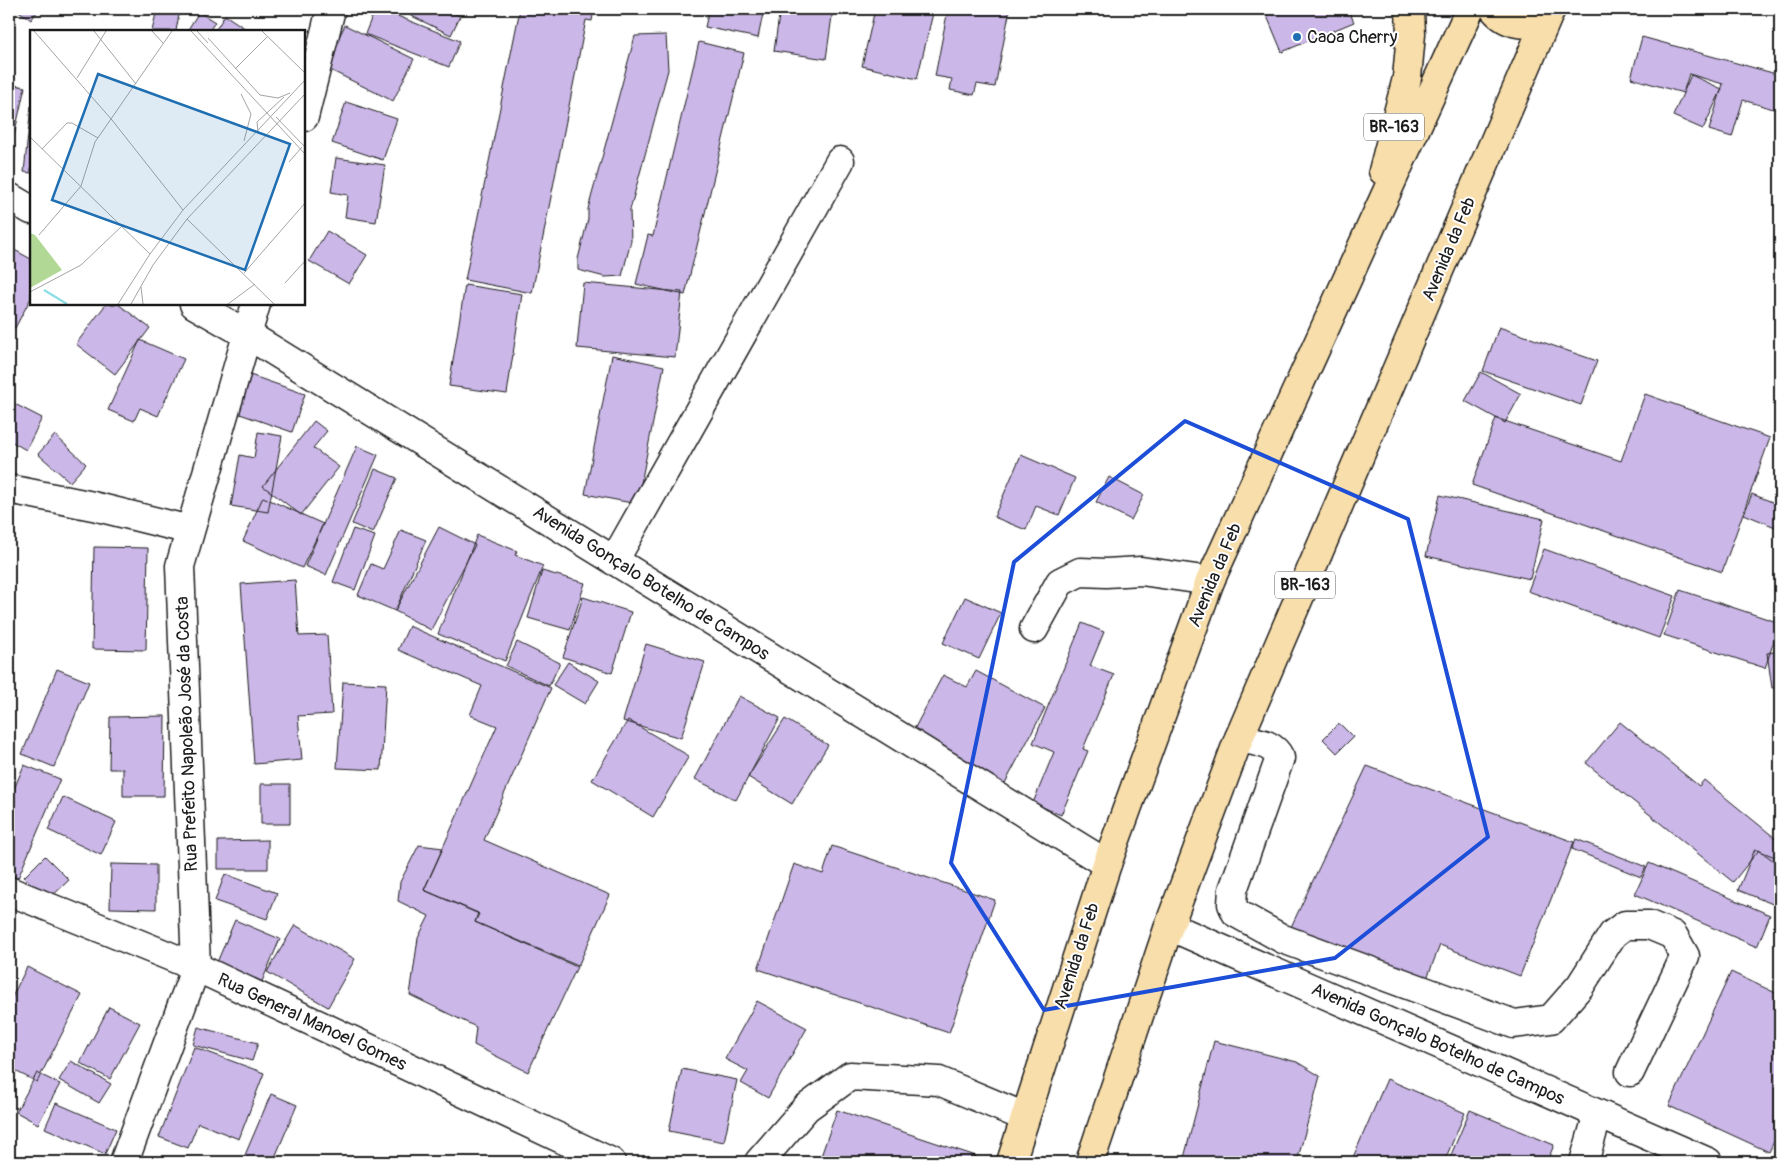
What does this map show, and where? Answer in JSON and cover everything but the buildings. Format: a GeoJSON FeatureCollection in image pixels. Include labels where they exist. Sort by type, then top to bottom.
{"type":"FeatureCollection","features":[{"type":"Feature","properties":{"kind":"main road","name":"BR-163"},"geometry":{"type":"LineString","coordinates":[[1364,242],[1407,78],[1411,34],[1410,9]]}},
{"type":"Feature","properties":{"kind":"main road","name":"Avenida da Feb"},"geometry":{"type":"LineString","coordinates":[[1011,1162],[1107,864],[1210,581],[1470,9]]}},
{"type":"Feature","properties":{"kind":"main road"},"geometry":{"type":"LineString","coordinates":[[1494,9],[1504,19],[1531,24],[1549,14]]}},
{"type":"Feature","properties":{"kind":"main road","name":"Avenida da Feb"},"geometry":{"type":"LineString","coordinates":[[1090,1162],[1169,926],[1239,738],[1549,14]]}},
{"type":"Feature","properties":{"kind":"street"},"geometry":{"type":"LineString","coordinates":[[305,113],[331,9]]}},
{"type":"Feature","properties":{"kind":"street"},"geometry":{"type":"LineString","coordinates":[[614,561],[840,161]]}},
{"type":"Feature","properties":{"kind":"street"},"geometry":{"type":"LineString","coordinates":[[9,197],[30,209]]}},
{"type":"Feature","properties":{"kind":"street","name":"Avenida Gonçalo Botelho de Campos"},"geometry":{"type":"LineString","coordinates":[[196,305],[248,335],[1107,864]]}},
{"type":"Feature","properties":{"kind":"street","name":"Rua Prefeito Napoleão José da Costa"},"geometry":{"type":"LineString","coordinates":[[124,1162],[196,967],[180,566],[256,305]]}},
{"type":"Feature","properties":{"kind":"street"},"geometry":{"type":"LineString","coordinates":[[9,489],[93,506],[190,530]]}},
{"type":"Feature","properties":{"kind":"street"},"geometry":{"type":"LineString","coordinates":[[1034,629],[1060,582],[1080,572],[1141,571],[1210,581]]}},
{"type":"Feature","properties":{"kind":"street"},"geometry":{"type":"LineString","coordinates":[[1239,738],[1271,746],[1280,758],[1233,890],[1232,904],[1236,913],[1283,939],[1514,1024],[1551,1019],[1580,986],[1613,934],[1625,925],[1649,925],[1673,935],[1685,956],[1630,1072]]}},
{"type":"Feature","properties":{"kind":"street","name":"Rua General Manoel Gomes"},"geometry":{"type":"LineString","coordinates":[[9,891],[196,967],[612,1162]]}},
{"type":"Feature","properties":{"kind":"street","name":"Avenida Gonçalo Botelho de Campos"},"geometry":{"type":"LineString","coordinates":[[1169,926],[1708,1162]]}},
{"type":"Feature","properties":{"kind":"street"},"geometry":{"type":"LineString","coordinates":[[759,1162],[806,1108],[850,1076],[939,1081],[1025,1117]]}},
{"type":"Feature","properties":{"kind":"street"},"geometry":{"type":"LineString","coordinates":[[1584,1162],[1598,1114]]}},
{"type":"Feature","properties":{"kind":"highlighted area"},"geometry":{"type":"Polygon","coordinates":[[[1185,421],[1408,519],[1488,837],[1335,958],[1044,1010],[951,863],[1014,562],[1185,421]]]}},
{"type":"Feature","properties":{"kind":"place","name":"Caoa Cherry"},"geometry":{"type":"Point","coordinates":[1297,37]}}]}
